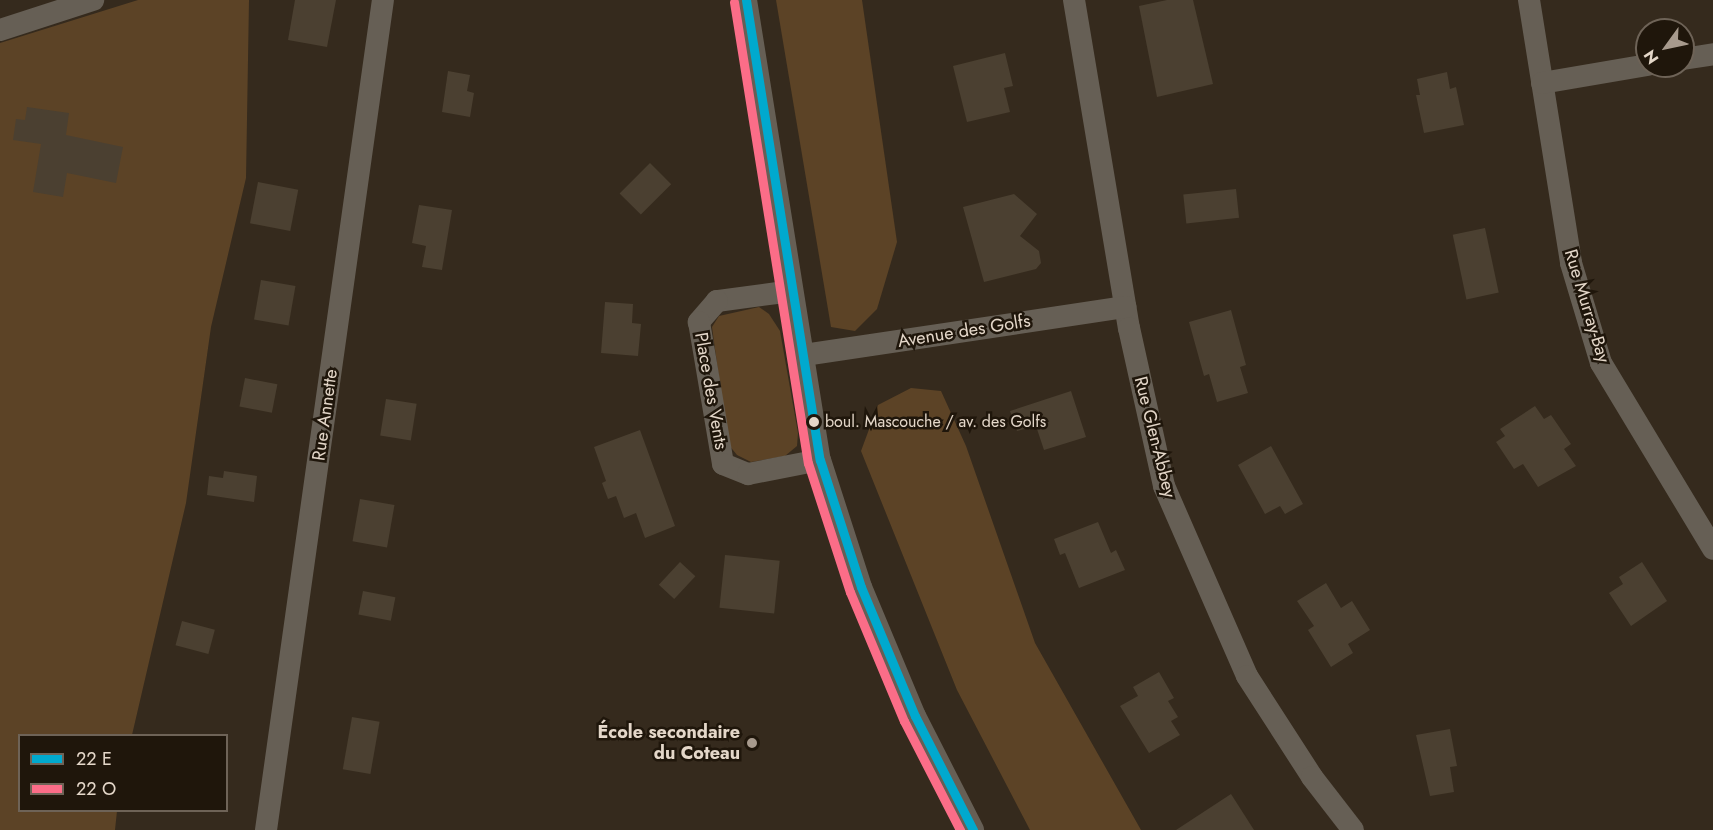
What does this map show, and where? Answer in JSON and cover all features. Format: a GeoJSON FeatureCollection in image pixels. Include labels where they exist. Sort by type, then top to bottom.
{"type":"FeatureCollection","features":[{"type":"Feature","properties":{"kind":"street"},"geometry":{"type":"LineString","coordinates":[[0,30],[93,0]]}},
{"type":"Feature","properties":{"kind":"street","name":"Rue Annette"},"geometry":{"type":"LineString","coordinates":[[266,830],[383,0]]}},
{"type":"Feature","properties":{"kind":"street"},"geometry":{"type":"LineString","coordinates":[[746,0],[820,460],[861,587],[915,716],[974,830]]}},
{"type":"Feature","properties":{"kind":"street","name":"Rue Glen-Abbey"},"geometry":{"type":"LineString","coordinates":[[1074,0],[1125,307],[1164,486],[1247,676],[1312,777],[1353,830]]}},
{"type":"Feature","properties":{"kind":"street","name":"Rue Murray-Bay"},"geometry":{"type":"LineString","coordinates":[[1529,0],[1571,263],[1601,363],[1713,549]]}},
{"type":"Feature","properties":{"kind":"street"},"geometry":{"type":"LineString","coordinates":[[1695,57],[1713,54]]}},
{"type":"Feature","properties":{"kind":"street"},"geometry":{"type":"LineString","coordinates":[[1542,83],[1635,67]]}},
{"type":"Feature","properties":{"kind":"street","name":"Place des Vents"},"geometry":{"type":"LineString","coordinates":[[792,291],[717,301],[699,322],[723,464],[748,474],[820,460]]}},
{"type":"Feature","properties":{"kind":"street","name":"Avenue des Golfs"},"geometry":{"type":"LineString","coordinates":[[804,355],[1125,307]]}},
{"type":"Feature","properties":{"kind":"shaded area"},"geometry":{"type":"Polygon","coordinates":[[[138,0],[249,0],[246,178],[211,327],[186,503],[132,734],[18,734],[18,812],[117,812],[115,830],[0,830],[0,43],[138,0]]]}},
{"type":"Feature","properties":{"kind":"shaded area"},"geometry":{"type":"Polygon","coordinates":[[[776,0],[862,0],[897,242],[877,309],[855,331],[831,327],[776,0]]]}},
{"type":"Feature","properties":{"kind":"shaded area"},"geometry":{"type":"Polygon","coordinates":[[[759,307],[769,314],[780,331],[798,433],[797,446],[785,456],[751,462],[737,455],[728,444],[712,327],[719,316],[759,307]]]}},
{"type":"Feature","properties":{"kind":"shaded area"},"geometry":{"type":"Polygon","coordinates":[[[911,388],[941,391],[966,446],[1035,643],[1141,830],[1030,830],[957,690],[861,451],[878,405],[911,388]]]}},
{"type":"Feature","properties":{"kind":"building"},"geometry":{"type":"Polygon","coordinates":[[[295,0],[336,0],[327,47],[288,40],[295,0]]]}},
{"type":"Feature","properties":{"kind":"building"},"geometry":{"type":"Polygon","coordinates":[[[1167,0],[1193,0],[1213,84],[1157,97],[1139,6],[1167,0]]]}},
{"type":"Feature","properties":{"kind":"building"},"geometry":{"type":"Polygon","coordinates":[[[1005,53],[1013,86],[1004,88],[1010,112],[967,122],[953,66],[1005,53]]]}},
{"type":"Feature","properties":{"kind":"building"},"geometry":{"type":"Polygon","coordinates":[[[448,71],[470,75],[467,91],[474,93],[470,117],[442,112],[448,71]]]}},
{"type":"Feature","properties":{"kind":"building"},"geometry":{"type":"Polygon","coordinates":[[[1447,72],[1450,89],[1456,87],[1464,125],[1424,133],[1416,95],[1420,95],[1417,79],[1447,72]]]}},
{"type":"Feature","properties":{"kind":"building"},"geometry":{"type":"Polygon","coordinates":[[[27,107],[69,113],[66,135],[123,147],[116,183],[67,173],[63,197],[33,192],[41,144],[13,140],[16,119],[25,120],[27,107]]]}},
{"type":"Feature","properties":{"kind":"building"},"geometry":{"type":"Polygon","coordinates":[[[650,163],[671,184],[641,215],[620,193],[650,163]]]}},
{"type":"Feature","properties":{"kind":"building"},"geometry":{"type":"Polygon","coordinates":[[[258,182],[298,190],[290,231],[250,223],[258,182]]]}},
{"type":"Feature","properties":{"kind":"building"},"geometry":{"type":"Polygon","coordinates":[[[1236,189],[1239,218],[1186,223],[1183,195],[1236,189]]]}},
{"type":"Feature","properties":{"kind":"building"},"geometry":{"type":"Polygon","coordinates":[[[1014,194],[1037,214],[1020,236],[1039,251],[1041,263],[1036,269],[984,282],[963,207],[1014,194]]]}},
{"type":"Feature","properties":{"kind":"building"},"geometry":{"type":"Polygon","coordinates":[[[419,205],[452,210],[442,270],[422,267],[426,246],[412,243],[419,205]]]}},
{"type":"Feature","properties":{"kind":"building"},"geometry":{"type":"Polygon","coordinates":[[[1485,228],[1499,293],[1466,299],[1453,235],[1485,228]]]}},
{"type":"Feature","properties":{"kind":"building"},"geometry":{"type":"Polygon","coordinates":[[[261,280],[295,286],[289,325],[254,319],[261,280]]]}},
{"type":"Feature","properties":{"kind":"building"},"geometry":{"type":"Polygon","coordinates":[[[605,302],[633,304],[632,323],[641,324],[638,356],[601,353],[605,302]]]}},
{"type":"Feature","properties":{"kind":"building"},"geometry":{"type":"Polygon","coordinates":[[[1231,310],[1246,365],[1240,367],[1248,393],[1217,402],[1209,374],[1204,376],[1189,322],[1231,310]]]}},
{"type":"Feature","properties":{"kind":"building"},"geometry":{"type":"Polygon","coordinates":[[[245,378],[277,384],[272,413],[239,406],[245,378]]]}},
{"type":"Feature","properties":{"kind":"building"},"geometry":{"type":"Polygon","coordinates":[[[1071,391],[1086,437],[1044,450],[1036,426],[1017,431],[1010,411],[1071,391]]]}},
{"type":"Feature","properties":{"kind":"building"},"geometry":{"type":"Polygon","coordinates":[[[386,399],[417,404],[411,440],[380,436],[386,399]]]}},
{"type":"Feature","properties":{"kind":"building"},"geometry":{"type":"Polygon","coordinates":[[[1535,406],[1544,419],[1551,415],[1571,444],[1564,449],[1576,466],[1538,487],[1523,464],[1514,469],[1496,442],[1505,436],[1500,429],[1535,406]]]}},
{"type":"Feature","properties":{"kind":"building"},"geometry":{"type":"Polygon","coordinates":[[[640,430],[675,526],[645,538],[636,513],[624,518],[616,496],[608,499],[602,483],[606,481],[594,447],[640,430]]]}},
{"type":"Feature","properties":{"kind":"building"},"geometry":{"type":"Polygon","coordinates":[[[1271,446],[1303,504],[1285,514],[1280,506],[1265,514],[1238,465],[1271,446]]]}},
{"type":"Feature","properties":{"kind":"building"},"geometry":{"type":"Polygon","coordinates":[[[224,471],[257,476],[254,502],[207,495],[209,476],[223,478],[224,471]]]}},
{"type":"Feature","properties":{"kind":"building"},"geometry":{"type":"Polygon","coordinates":[[[360,499],[394,505],[387,547],[353,541],[360,499]]]}},
{"type":"Feature","properties":{"kind":"building"},"geometry":{"type":"Polygon","coordinates":[[[1098,522],[1111,553],[1116,550],[1125,570],[1079,588],[1065,553],[1060,555],[1054,539],[1098,522]]]}},
{"type":"Feature","properties":{"kind":"building"},"geometry":{"type":"Polygon","coordinates":[[[725,555],[780,561],[774,613],[719,608],[725,555]]]}},
{"type":"Feature","properties":{"kind":"building"},"geometry":{"type":"Polygon","coordinates":[[[680,562],[695,576],[674,599],[659,585],[680,562]]]}},
{"type":"Feature","properties":{"kind":"building"},"geometry":{"type":"Polygon","coordinates":[[[1642,562],[1667,601],[1631,626],[1609,593],[1623,584],[1619,577],[1642,562]]]}},
{"type":"Feature","properties":{"kind":"building"},"geometry":{"type":"Polygon","coordinates":[[[1326,583],[1341,608],[1352,601],[1370,630],[1348,644],[1353,653],[1331,667],[1308,630],[1314,626],[1297,601],[1326,583]]]}},
{"type":"Feature","properties":{"kind":"building"},"geometry":{"type":"Polygon","coordinates":[[[363,591],[395,597],[391,621],[358,615],[363,591]]]}},
{"type":"Feature","properties":{"kind":"building"},"geometry":{"type":"Polygon","coordinates":[[[182,621],[215,630],[208,654],[176,645],[182,621]]]}},
{"type":"Feature","properties":{"kind":"building"},"geometry":{"type":"Polygon","coordinates":[[[1159,672],[1174,698],[1168,701],[1178,717],[1171,721],[1180,735],[1149,753],[1120,706],[1138,696],[1133,687],[1159,672]]]}},
{"type":"Feature","properties":{"kind":"building"},"geometry":{"type":"Polygon","coordinates":[[[352,717],[380,722],[370,774],[343,769],[352,717]]]}},
{"type":"Feature","properties":{"kind":"building"},"geometry":{"type":"Polygon","coordinates":[[[1450,729],[1457,766],[1450,767],[1454,792],[1430,796],[1416,735],[1450,729]]]}},
{"type":"Feature","properties":{"kind":"building"},"geometry":{"type":"Polygon","coordinates":[[[1231,794],[1254,830],[1176,830],[1231,794]]]}},
{"type":"Feature","properties":{"kind":"transit line"},"geometry":{"type":"LineString","coordinates":[[746,0],[820,460],[861,587],[915,716],[973,830]]}},
{"type":"Feature","properties":{"kind":"transit line"},"geometry":{"type":"LineString","coordinates":[[734,2],[808,463],[850,592],[904,721],[960,830]]}},
{"type":"Feature","properties":{"kind":"place","name":"boul. Mascouche / av. des Golfs"},"geometry":{"type":"Point","coordinates":[814,422]}},
{"type":"Feature","properties":{"kind":"place","name":"École secondaire du Coteau"},"geometry":{"type":"Point","coordinates":[752,743]}}]}
